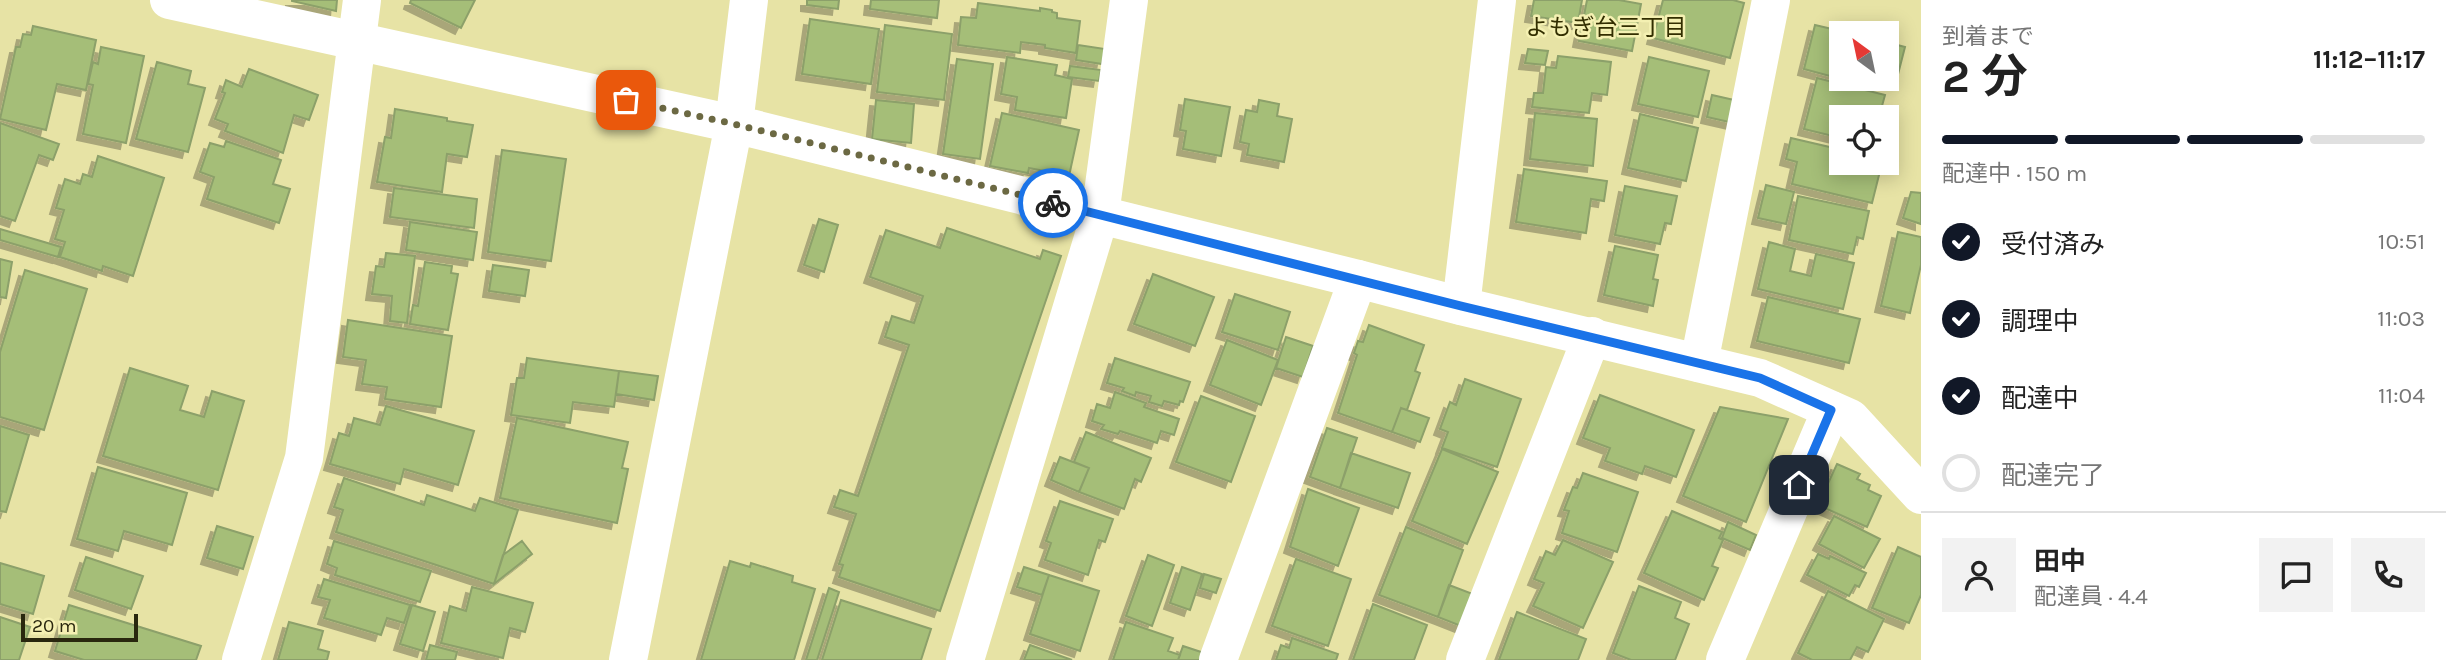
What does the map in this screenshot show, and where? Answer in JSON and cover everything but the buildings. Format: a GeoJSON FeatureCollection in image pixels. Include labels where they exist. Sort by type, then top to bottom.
{"type":"FeatureCollection","features":[{"type":"Feature","properties":{"kind":"street"},"geometry":{"type":"LineString","coordinates":[[169,0],[734,124],[1760,378],[1850,418],[1921,495]]}},
{"type":"Feature","properties":{"kind":"street"},"geometry":{"type":"LineString","coordinates":[[241,660],[304,458],[362,0]]}},
{"type":"Feature","properties":{"kind":"street"},"geometry":{"type":"LineString","coordinates":[[628,660],[734,124],[749,0]]}},
{"type":"Feature","properties":{"kind":"street"},"geometry":{"type":"LineString","coordinates":[[965,660],[1100,215],[1129,0]]}},
{"type":"Feature","properties":{"kind":"street"},"geometry":{"type":"LineString","coordinates":[[1461,306],[1497,0]]}},
{"type":"Feature","properties":{"kind":"street"},"geometry":{"type":"LineString","coordinates":[[1699,363],[1771,0]]}},
{"type":"Feature","properties":{"kind":"street"},"geometry":{"type":"LineString","coordinates":[[1219,660],[1358,279]]}},
{"type":"Feature","properties":{"kind":"street"},"geometry":{"type":"LineString","coordinates":[[1465,660],[1592,336]]}},
{"type":"Feature","properties":{"kind":"street"},"geometry":{"type":"LineString","coordinates":[[1725,660],[1831,410]]}},
{"type":"Feature","properties":{"kind":"way so far"},"geometry":{"type":"LineString","coordinates":[[626,100],[1053,203]]}},
{"type":"Feature","properties":{"kind":"district","name":"よもぎ台三丁目"},"geometry":{"type":"Point","coordinates":[1606,27]}},
{"type":"Feature","properties":{"kind":"route"},"geometry":{"type":"LineString","coordinates":[[1053,203],[1760,378],[1831,410],[1799,485]]}}]}
